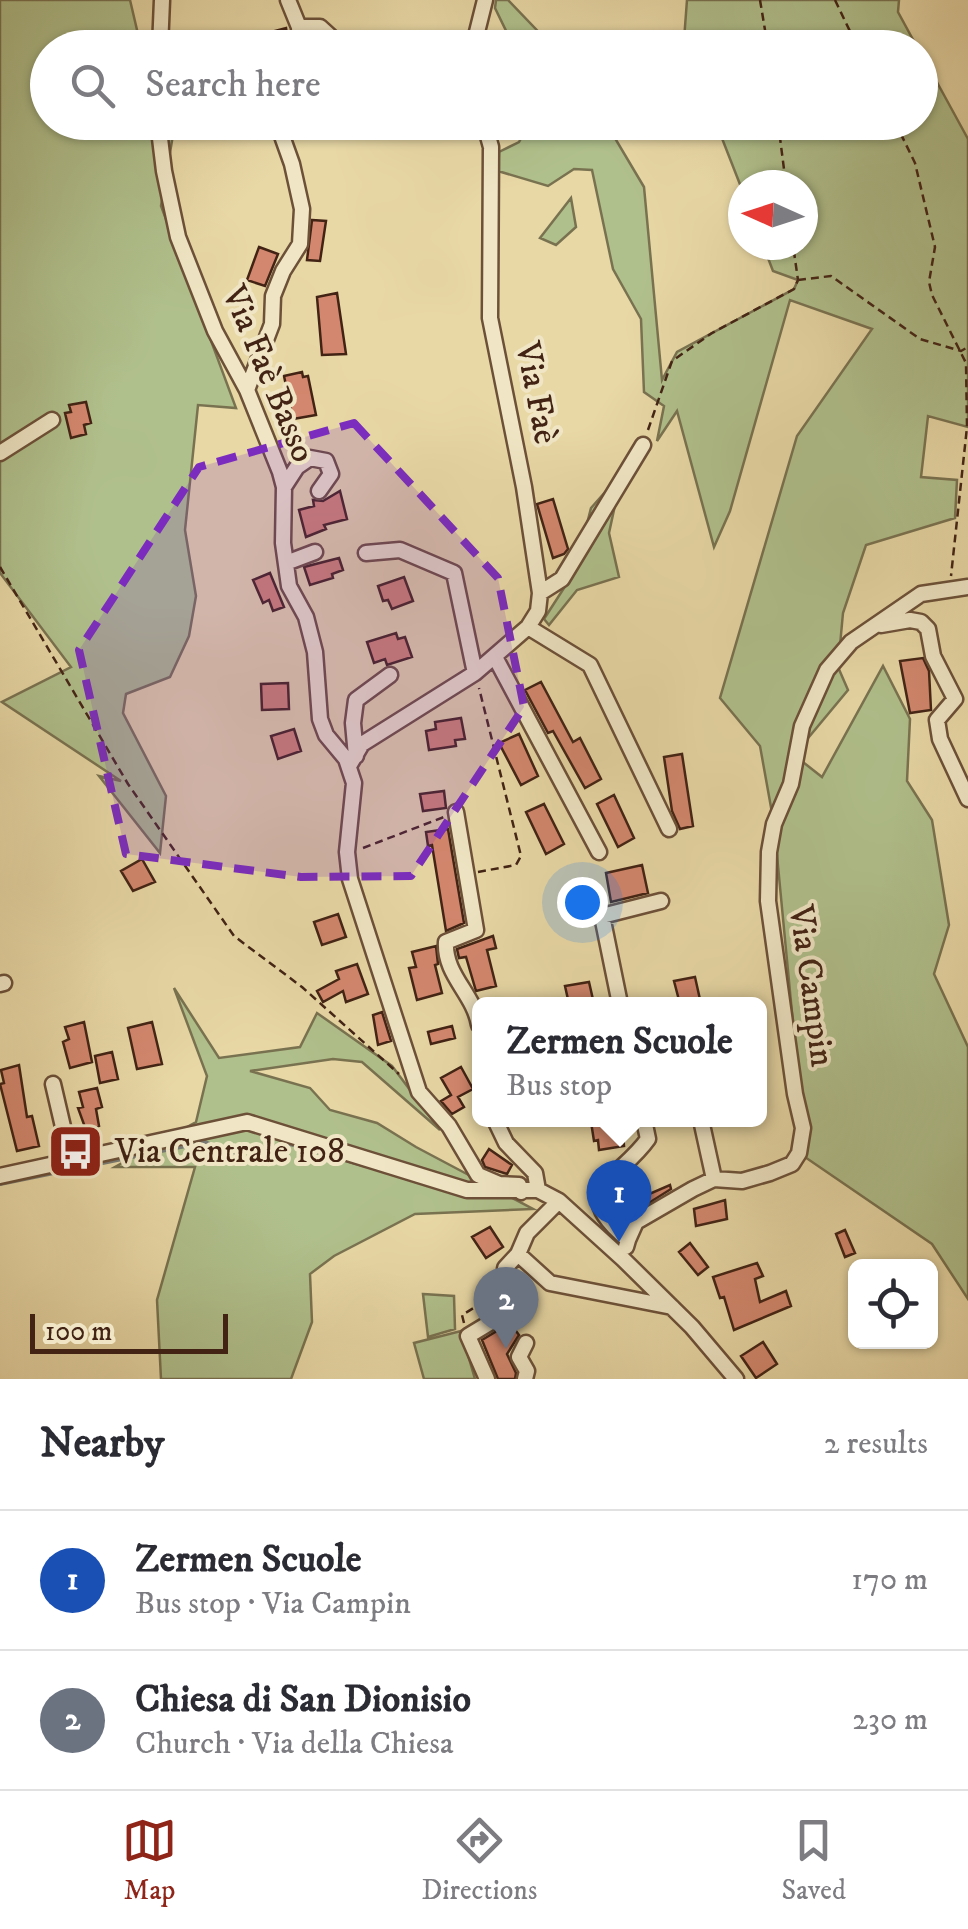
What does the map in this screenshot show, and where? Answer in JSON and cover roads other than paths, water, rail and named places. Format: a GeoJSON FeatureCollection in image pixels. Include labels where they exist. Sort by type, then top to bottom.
{"type":"FeatureCollection","features":[{"type":"Feature","properties":{"kind":"street"},"geometry":{"type":"LineString","coordinates":[[161,30],[162,0]]}},
{"type":"Feature","properties":{"kind":"street"},"geometry":{"type":"LineString","coordinates":[[288,0],[299,30]]}},
{"type":"Feature","properties":{"kind":"street"},"geometry":{"type":"LineString","coordinates":[[477,30],[485,0]]}},
{"type":"Feature","properties":{"kind":"street"},"geometry":{"type":"LineString","coordinates":[[299,27],[323,30]]}},
{"type":"Feature","properties":{"kind":"street","name":"Via Faè Basso"},"geometry":{"type":"LineString","coordinates":[[160,140],[178,237],[215,331],[247,390],[284,486],[289,586],[306,618],[315,652],[320,718],[326,734],[350,761]]}},
{"type":"Feature","properties":{"kind":"street"},"geometry":{"type":"LineString","coordinates":[[247,390],[272,324],[273,296],[300,244],[302,209],[283,140]]}},
{"type":"Feature","properties":{"kind":"street","name":"Via Faè"},"geometry":{"type":"LineString","coordinates":[[350,761],[362,744],[475,674],[528,627],[538,612],[540,593],[524,487],[490,318],[489,140]]}},
{"type":"Feature","properties":{"kind":"street"},"geometry":{"type":"LineString","coordinates":[[0,453],[52,420]]}},
{"type":"Feature","properties":{"kind":"street"},"geometry":{"type":"LineString","coordinates":[[540,593],[562,579],[643,446]]}},
{"type":"Feature","properties":{"kind":"street"},"geometry":{"type":"LineString","coordinates":[[284,486],[297,467],[310,458],[326,461],[331,474],[319,491]]}},
{"type":"Feature","properties":{"kind":"street"},"geometry":{"type":"LineString","coordinates":[[366,553],[400,550],[454,573],[475,674]]}},
{"type":"Feature","properties":{"kind":"street"},"geometry":{"type":"LineString","coordinates":[[286,563],[316,552]]}},
{"type":"Feature","properties":{"kind":"street","name":"Via Campin"},"geometry":{"type":"LineString","coordinates":[[714,1179],[742,1181],[770,1174],[792,1164],[799,1153],[803,1128],[768,900],[774,824],[791,784],[802,726],[827,670],[852,642],[920,594],[968,587]]}},
{"type":"Feature","properties":{"kind":"street"},"geometry":{"type":"LineString","coordinates":[[876,626],[910,620],[921,622],[928,630],[932,656],[955,698],[937,720],[940,739],[968,799]]}},
{"type":"Feature","properties":{"kind":"street"},"geometry":{"type":"LineString","coordinates":[[528,627],[590,664],[669,829]]}},
{"type":"Feature","properties":{"kind":"street"},"geometry":{"type":"LineString","coordinates":[[496,657],[599,852]]}},
{"type":"Feature","properties":{"kind":"street"},"geometry":{"type":"LineString","coordinates":[[390,675],[356,700],[350,761],[354,783],[347,852],[350,879],[418,1092],[449,1126],[478,1175],[499,1184],[519,1184],[521,1192]]}},
{"type":"Feature","properties":{"kind":"street"},"geometry":{"type":"LineString","coordinates":[[456,812],[476,930],[446,942],[445,955],[472,1002]]}},
{"type":"Feature","properties":{"kind":"street"},"geometry":{"type":"LineString","coordinates":[[619,997],[602,916],[661,901]]}},
{"type":"Feature","properties":{"kind":"street"},"geometry":{"type":"LineString","coordinates":[[54,1084],[71,1160]]}},
{"type":"Feature","properties":{"kind":"street"},"geometry":{"type":"LineString","coordinates":[[0,1176],[247,1122],[467,1190],[538,1190],[560,1201],[623,1259],[736,1379]]}},
{"type":"Feature","properties":{"kind":"street"},"geometry":{"type":"LineString","coordinates":[[498,1127],[506,1143],[535,1174],[538,1190]]}},
{"type":"Feature","properties":{"kind":"street"},"geometry":{"type":"LineString","coordinates":[[628,1240],[606,1222],[598,1201],[604,1181],[637,1154],[648,1139],[645,1127]]}},
{"type":"Feature","properties":{"kind":"street"},"geometry":{"type":"LineString","coordinates":[[623,1259],[636,1222],[714,1179],[703,1127]]}},
{"type":"Feature","properties":{"kind":"street"},"geometry":{"type":"LineString","coordinates":[[505,1268],[518,1254],[527,1233],[560,1201]]}},
{"type":"Feature","properties":{"kind":"street"},"geometry":{"type":"LineString","coordinates":[[518,1254],[550,1283],[672,1308]]}},
{"type":"Feature","properties":{"kind":"street"},"geometry":{"type":"LineString","coordinates":[[487,1379],[468,1336],[506,1313]]}},
{"type":"Feature","properties":{"kind":"street"},"geometry":{"type":"LineString","coordinates":[[525,1379],[527,1370],[519,1357],[526,1343]]}},
{"type":"Feature","properties":{"kind":"waterway"},"geometry":{"type":"LineString","coordinates":[[0,1184],[205,1142],[234,1154],[290,1144],[366,1166]]}},
{"type":"Feature","properties":{"kind":"place","name":"Via Centrale 108"},"geometry":{"type":"Point","coordinates":[76,1152]}},
{"type":"Feature","properties":{"kind":"place","name":"Zermen Scuole"},"geometry":{"type":"Point","coordinates":[619,1242]}},
{"type":"Feature","properties":{"kind":"place","name":"Chiesa di San Dionisio"},"geometry":{"type":"Point","coordinates":[506,1349]}}]}
